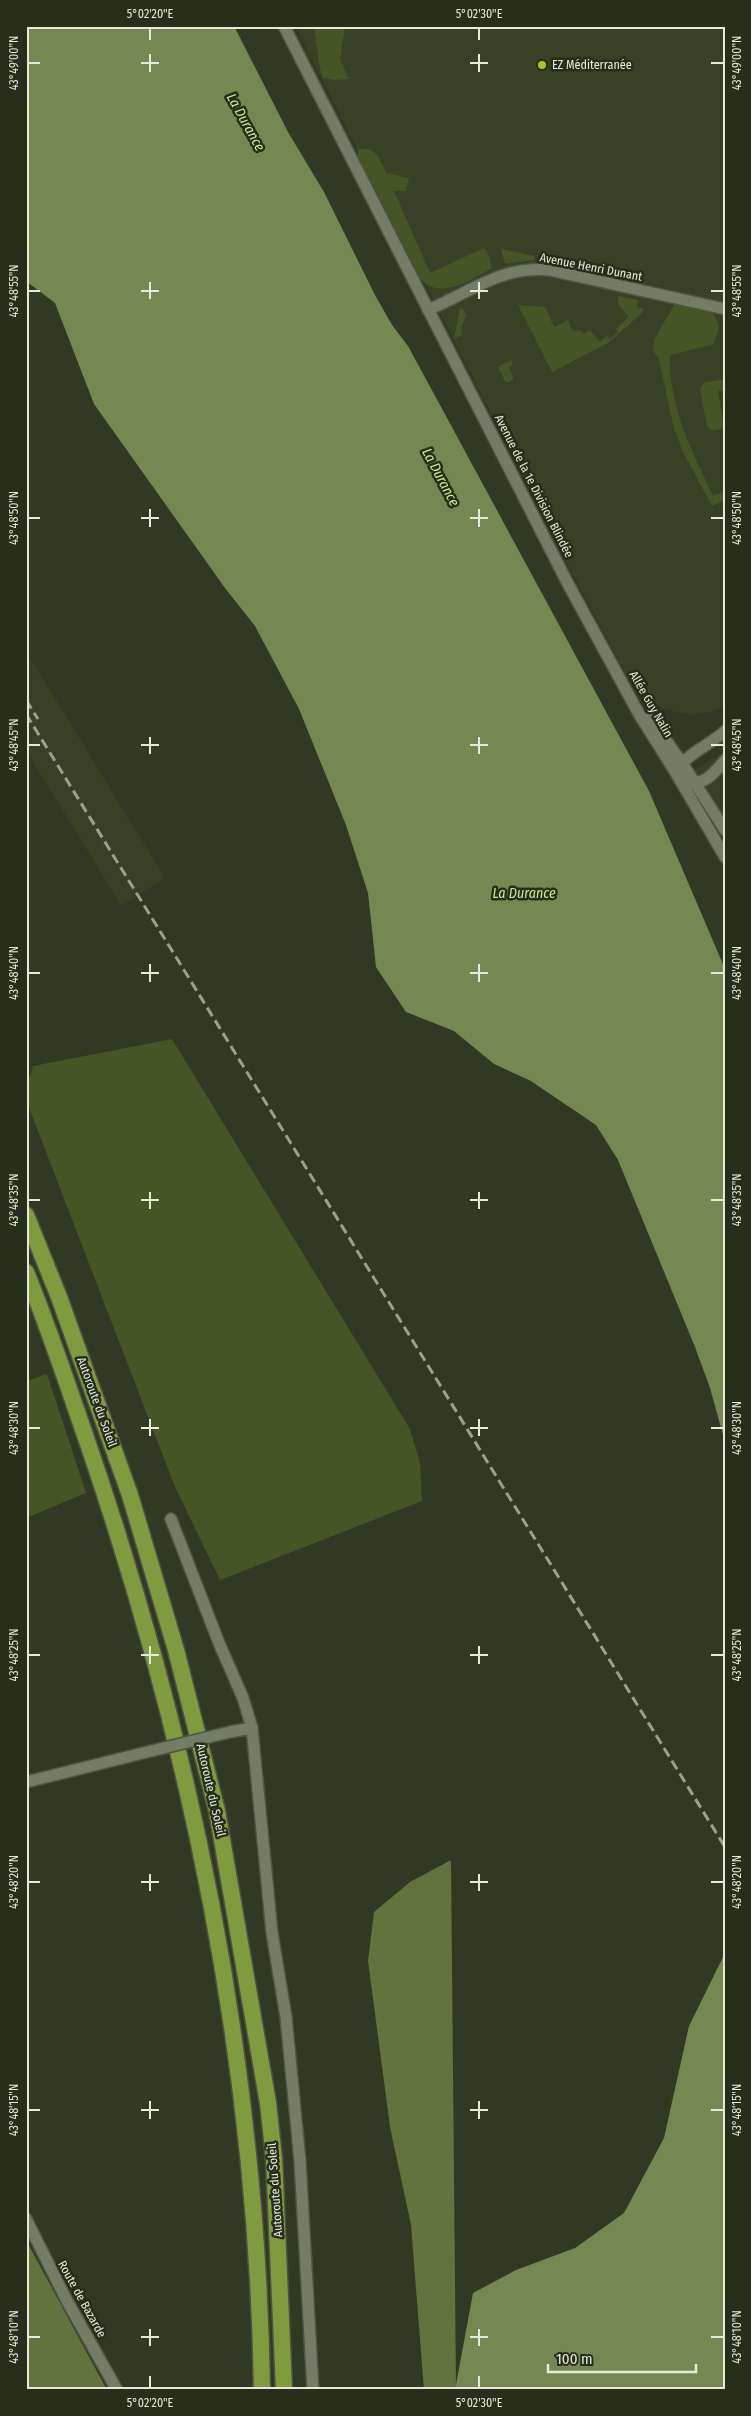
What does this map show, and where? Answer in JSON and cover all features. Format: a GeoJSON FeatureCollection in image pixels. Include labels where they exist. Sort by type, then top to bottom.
{"type":"FeatureCollection","features":[{"type":"Feature","properties":{"kind":"highway","name":"Autoroute du Soleil"},"geometry":{"type":"LineString","coordinates":[[26,1215],[59,1297],[130,1495],[176,1650],[217,1811],[268,2103],[273,2149],[284,2390]]}},
{"type":"Feature","properties":{"kind":"highway","name":"Autoroute du Soleil"},"geometry":{"type":"LineString","coordinates":[[26,1272],[44,1316],[108,1501],[154,1656],[194,1815],[226,1985],[249,2157],[261,2339],[262,2390]]}},
{"type":"Feature","properties":{"kind":"street","name":"Avenue de la 1e Division Blindée"},"geometry":{"type":"LineString","coordinates":[[284,26],[567,582],[617,674]]}},
{"type":"Feature","properties":{"kind":"street","name":"Avenue Henri Dunant"},"geometry":{"type":"LineString","coordinates":[[428,310],[502,274],[534,269],[549,270],[725,308]]}},
{"type":"Feature","properties":{"kind":"street","name":"Allée Guy Nalin"},"geometry":{"type":"LineString","coordinates":[[617,674],[671,747],[680,772],[695,783],[725,830]]}},
{"type":"Feature","properties":{"kind":"street","name":"Allée Guy Nalin"},"geometry":{"type":"LineString","coordinates":[[617,674],[639,714],[680,772],[725,857]]}},
{"type":"Feature","properties":{"kind":"street"},"geometry":{"type":"LineString","coordinates":[[725,731],[705,748],[692,754],[680,772],[695,783],[709,779],[725,760]]}},
{"type":"Feature","properties":{"kind":"street"},"geometry":{"type":"LineString","coordinates":[[671,747],[692,754]]}},
{"type":"Feature","properties":{"kind":"street"},"geometry":{"type":"LineString","coordinates":[[709,779],[710,804]]}},
{"type":"Feature","properties":{"kind":"street"},"geometry":{"type":"LineString","coordinates":[[171,1519],[212,1627],[244,1698],[252,1728],[272,1933],[286,2017],[299,2151],[313,2390]]}},
{"type":"Feature","properties":{"kind":"street"},"geometry":{"type":"LineString","coordinates":[[26,1782],[252,1728]]}},
{"type":"Feature","properties":{"kind":"street","name":"Route de Bazarde"},"geometry":{"type":"LineString","coordinates":[[26,2219],[66,2301],[117,2390]]}},
{"type":"Feature","properties":{"kind":"shaded area"},"geometry":{"type":"Polygon","coordinates":[[[295,26],[725,26],[725,705],[711,712],[692,715],[663,709],[643,696],[628,678],[562,554],[295,26]]]}},
{"type":"Feature","properties":{"kind":"shaded area"},"geometry":{"type":"Polygon","coordinates":[[[314,26],[345,26],[340,60],[349,79],[335,80],[323,78],[314,26]]]}},
{"type":"Feature","properties":{"kind":"shaded area"},"geometry":{"type":"Polygon","coordinates":[[[358,149],[369,150],[377,155],[386,173],[409,178],[406,191],[394,191],[430,273],[484,248],[487,251],[492,268],[457,286],[447,288],[429,286],[421,280],[358,157],[358,149]]]}},
{"type":"Feature","properties":{"kind":"shaded area"},"geometry":{"type":"Polygon","coordinates":[[[501,249],[535,256],[534,260],[505,264],[501,249]]]}},
{"type":"Feature","properties":{"kind":"shaded area"},"geometry":{"type":"Polygon","coordinates":[[[618,296],[638,300],[637,307],[644,309],[642,313],[608,343],[552,372],[518,305],[545,307],[554,327],[568,320],[572,330],[581,331],[584,334],[590,330],[600,342],[607,336],[610,339],[618,332],[616,329],[629,317],[618,304],[618,296]]]}},
{"type":"Feature","properties":{"kind":"shaded area"},"geometry":{"type":"Polygon","coordinates":[[[674,305],[713,312],[719,326],[714,344],[670,355],[673,392],[689,444],[713,496],[725,491],[725,500],[712,506],[684,454],[674,429],[659,360],[653,350],[654,340],[674,305]]]}},
{"type":"Feature","properties":{"kind":"shaded area"},"geometry":{"type":"Polygon","coordinates":[[[460,308],[463,309],[466,315],[461,328],[462,335],[454,339],[460,308]]]}},
{"type":"Feature","properties":{"kind":"shaded area"},"geometry":{"type":"Polygon","coordinates":[[[511,360],[513,365],[509,367],[514,379],[506,383],[498,367],[511,360]]]}},
{"type":"Feature","properties":{"kind":"shaded area"},"geometry":{"type":"Polygon","coordinates":[[[725,379],[725,390],[718,391],[724,428],[713,431],[707,427],[700,389],[704,383],[725,379]]]}},
{"type":"Feature","properties":{"kind":"shaded area"},"geometry":{"type":"Polygon","coordinates":[[[26,651],[165,878],[121,906],[26,750],[26,651]]]}},
{"type":"Feature","properties":{"kind":"shaded area"},"geometry":{"type":"Polygon","coordinates":[[[725,751],[725,824],[693,771],[725,751]]]}},
{"type":"Feature","properties":{"kind":"shaded area"},"geometry":{"type":"Polygon","coordinates":[[[172,1039],[410,1429],[420,1463],[422,1501],[220,1580],[175,1487],[26,1100],[26,1088],[33,1066],[172,1039]]]}},
{"type":"Feature","properties":{"kind":"shaded area"},"geometry":{"type":"Polygon","coordinates":[[[47,1374],[86,1493],[26,1518],[26,1381],[47,1374]]]}},
{"type":"Feature","properties":{"kind":"shaded area"},"geometry":{"type":"Polygon","coordinates":[[[451,1860],[456,2385],[455,2390],[424,2390],[411,2225],[390,2127],[368,1961],[374,1912],[410,1882],[451,1860]]]}},
{"type":"Feature","properties":{"kind":"shaded area"},"geometry":{"type":"Polygon","coordinates":[[[26,2240],[107,2390],[26,2390],[26,2240]]]}},
{"type":"Feature","properties":{"kind":"water","name":"La Durance"},"geometry":{"type":"Polygon","coordinates":[[[26,26],[234,26],[288,132],[324,192],[375,295],[392,325],[408,346],[649,791],[725,969],[725,1442],[710,1388],[695,1347],[618,1160],[596,1125],[531,1081],[494,1064],[454,1031],[406,1012],[376,967],[368,893],[346,825],[299,709],[255,626],[225,588],[94,404],[55,303],[26,281],[26,26]]]}},
{"type":"Feature","properties":{"kind":"water"},"geometry":{"type":"Polygon","coordinates":[[[725,1946],[725,2390],[455,2390],[473,2293],[516,2270],[575,2248],[624,2213],[664,2138],[689,2026],[723,1957],[725,1946]]]}},
{"type":"Feature","properties":{"kind":"railway"},"geometry":{"type":"LineString","coordinates":[[26,700],[38,719]]}},
{"type":"Feature","properties":{"kind":"railway"},"geometry":{"type":"LineString","coordinates":[[26,714],[725,1847]]}},
{"type":"Feature","properties":{"kind":"place","name":"EZ Méditerranée"},"geometry":{"type":"Point","coordinates":[542,65]}}]}
